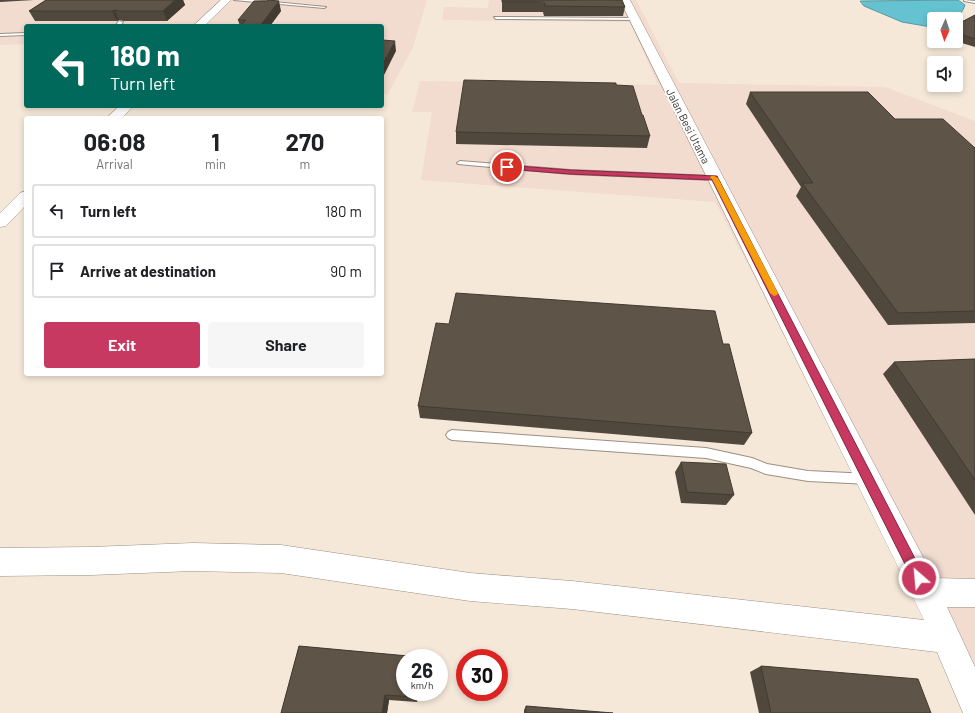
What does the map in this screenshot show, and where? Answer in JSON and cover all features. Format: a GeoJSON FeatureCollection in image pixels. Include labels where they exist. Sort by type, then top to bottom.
{"type":"FeatureCollection","features":[{"type":"Feature","properties":{"kind":"street"},"geometry":{"type":"LineString","coordinates":[[200,24],[226,0]]}},
{"type":"Feature","properties":{"kind":"street","name":"Jalan Besi Utama"},"geometry":{"type":"LineString","coordinates":[[625,0],[714,178],[926,592],[975,704]]}},
{"type":"Feature","properties":{"kind":"street"},"geometry":{"type":"LineString","coordinates":[[116,116],[125,108]]}},
{"type":"Feature","properties":{"kind":"street"},"geometry":{"type":"LineString","coordinates":[[0,222],[24,198]]}},
{"type":"Feature","properties":{"kind":"street"},"geometry":{"type":"LineString","coordinates":[[0,562],[91,561],[193,557],[281,559],[470,587],[572,595],[946,638]]}},
{"type":"Feature","properties":{"kind":"street"},"geometry":{"type":"LineString","coordinates":[[926,592],[975,593]]}},
{"type":"Feature","properties":{"kind":"lane"},"geometry":{"type":"LineString","coordinates":[[236,0],[324,7]]}},
{"type":"Feature","properties":{"kind":"lane"},"geometry":{"type":"LineString","coordinates":[[966,0],[975,2]]}},
{"type":"Feature","properties":{"kind":"lane"},"geometry":{"type":"LineString","coordinates":[[496,18],[635,19]]}},
{"type":"Feature","properties":{"kind":"lane"},"geometry":{"type":"LineString","coordinates":[[0,35],[24,34]]}},
{"type":"Feature","properties":{"kind":"lane"},"geometry":{"type":"LineString","coordinates":[[460,163],[570,172],[714,178]]}},
{"type":"Feature","properties":{"kind":"lane"},"geometry":{"type":"LineString","coordinates":[[452,435],[706,453],[752,463],[766,469],[808,476],[869,479]]}},
{"type":"Feature","properties":{"kind":"shaded area"},"geometry":{"type":"Polygon","coordinates":[[[0,0],[427,0],[413,47],[388,94],[384,94],[384,24],[24,24],[24,44],[0,45],[0,0]]]}},
{"type":"Feature","properties":{"kind":"shaded area"},"geometry":{"type":"Polygon","coordinates":[[[489,0],[636,0],[679,83],[885,87],[975,121],[975,706],[937,627],[715,202],[421,180],[432,112],[412,112],[420,81],[658,85],[630,22],[442,20],[444,7],[488,8],[489,0]]]}},
{"type":"Feature","properties":{"kind":"water"},"geometry":{"type":"Polygon","coordinates":[[[958,0],[965,5],[962,12],[927,12],[927,26],[902,22],[864,6],[860,1],[958,0]]]}},
{"type":"Feature","properties":{"kind":"building"},"geometry":{"type":"Polygon","coordinates":[[[46,0],[175,0],[163,11],[29,11],[46,0]]]}},
{"type":"Feature","properties":{"kind":"building"},"geometry":{"type":"Polygon","coordinates":[[[502,0],[622,0],[625,7],[545,6],[544,2],[502,2],[502,0]]]}},
{"type":"Feature","properties":{"kind":"building"},"geometry":{"type":"Polygon","coordinates":[[[254,1],[279,1],[262,24],[242,24],[246,20],[238,20],[254,1]]]}},
{"type":"Feature","properties":{"kind":"building"},"geometry":{"type":"Polygon","coordinates":[[[975,15],[975,39],[963,35],[963,21],[975,15]]]}},
{"type":"Feature","properties":{"kind":"building"},"geometry":{"type":"Polygon","coordinates":[[[384,40],[395,41],[384,61],[384,40]]]}},
{"type":"Feature","properties":{"kind":"building"},"geometry":{"type":"Polygon","coordinates":[[[464,80],[616,83],[616,85],[633,86],[650,136],[456,132],[464,80]]]}},
{"type":"Feature","properties":{"kind":"building"},"geometry":{"type":"Polygon","coordinates":[[[750,92],[868,92],[895,119],[943,119],[975,148],[975,311],[898,313],[802,183],[813,183],[750,92]]]}},
{"type":"Feature","properties":{"kind":"building"},"geometry":{"type":"Polygon","coordinates":[[[456,293],[715,311],[723,344],[729,344],[752,433],[418,406],[436,323],[449,324],[456,293]]]}},
{"type":"Feature","properties":{"kind":"building"},"geometry":{"type":"Polygon","coordinates":[[[975,359],[975,480],[894,362],[975,359]]]}},
{"type":"Feature","properties":{"kind":"building"},"geometry":{"type":"Polygon","coordinates":[[[681,462],[726,464],[734,495],[687,492],[681,462]]]}},
{"type":"Feature","properties":{"kind":"building"},"geometry":{"type":"Polygon","coordinates":[[[299,646],[396,655],[396,696],[385,695],[382,713],[281,713],[299,646]]]}},
{"type":"Feature","properties":{"kind":"building"},"geometry":{"type":"Polygon","coordinates":[[[761,666],[918,679],[931,713],[771,713],[761,666]]]}},
{"type":"Feature","properties":{"kind":"building"},"geometry":{"type":"Polygon","coordinates":[[[526,706],[613,713],[526,713],[526,706]]]}},
{"type":"Feature","properties":{"kind":"slow traffic"},"geometry":{"type":"LineString","coordinates":[[713,178],[774,293]]}},
{"type":"Feature","properties":{"kind":"route"},"geometry":{"type":"LineString","coordinates":[[507,167],[570,172],[714,178],[794,331],[919,578]]}}]}
